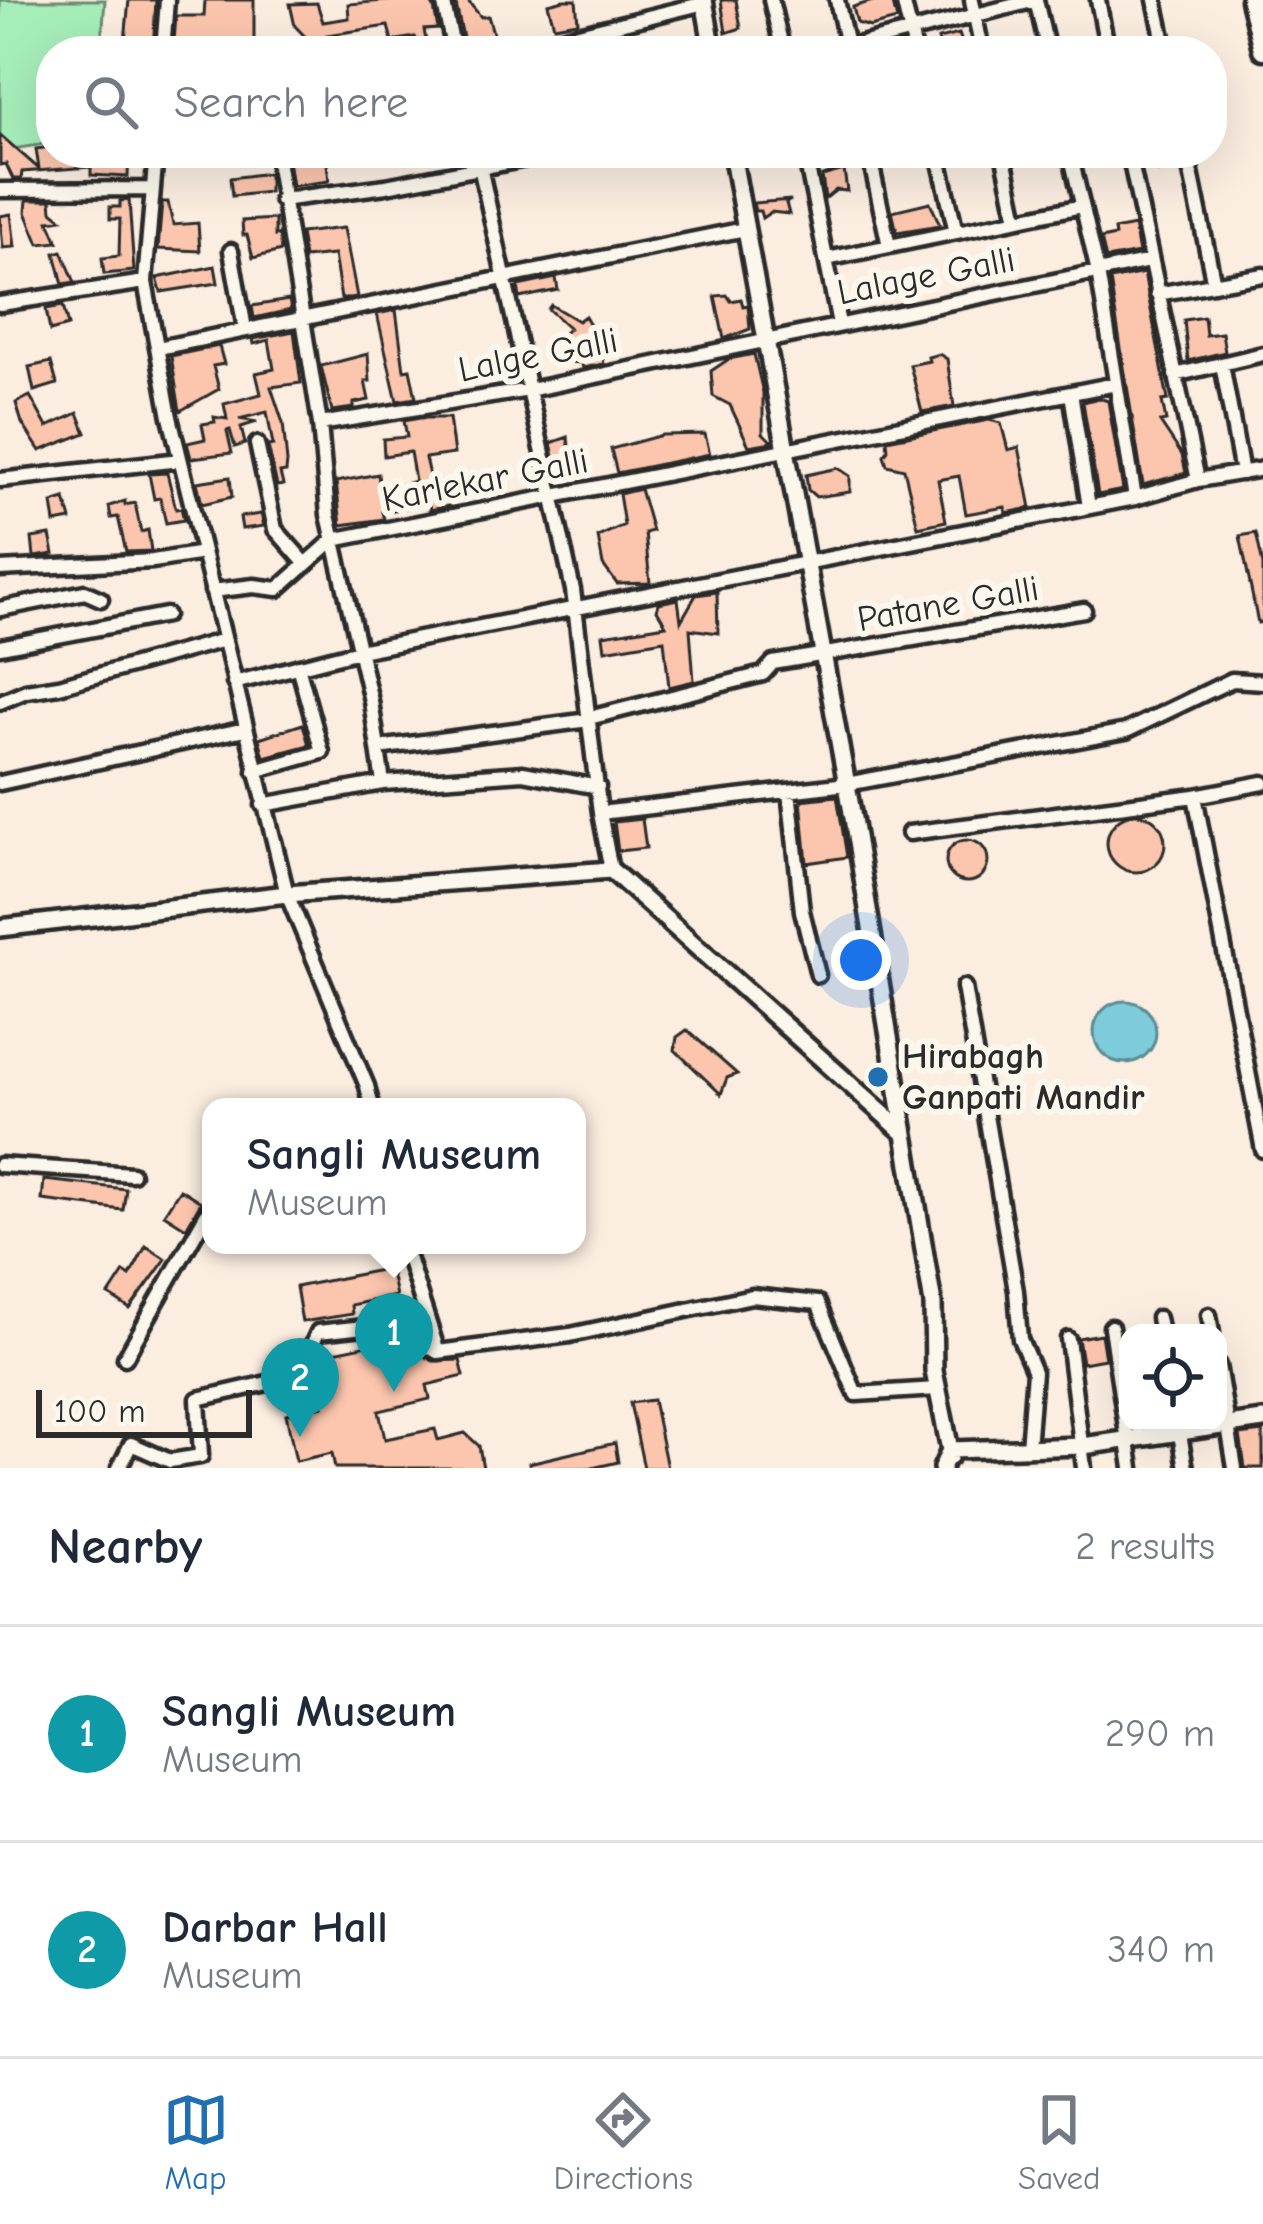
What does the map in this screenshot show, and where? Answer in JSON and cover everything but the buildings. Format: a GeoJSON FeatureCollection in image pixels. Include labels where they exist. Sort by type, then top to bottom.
{"type":"FeatureCollection","features":[{"type":"Feature","properties":{"kind":"main road"},"geometry":{"type":"LineString","coordinates":[[1251,0],[1263,49]]}},
{"type":"Feature","properties":{"kind":"street"},"geometry":{"type":"LineString","coordinates":[[164,36],[166,0]]}},
{"type":"Feature","properties":{"kind":"street"},"geometry":{"type":"LineString","coordinates":[[442,0],[450,36]]}},
{"type":"Feature","properties":{"kind":"street"},"geometry":{"type":"LineString","coordinates":[[771,0],[780,36]]}},
{"type":"Feature","properties":{"kind":"street"},"geometry":{"type":"LineString","coordinates":[[837,0],[841,36]]}},
{"type":"Feature","properties":{"kind":"street"},"geometry":{"type":"LineString","coordinates":[[903,0],[911,36]]}},
{"type":"Feature","properties":{"kind":"street"},"geometry":{"type":"LineString","coordinates":[[890,36],[974,7],[1036,0],[1044,36]]}},
{"type":"Feature","properties":{"kind":"street"},"geometry":{"type":"LineString","coordinates":[[1098,0],[1105,36]]}},
{"type":"Feature","properties":{"kind":"street"},"geometry":{"type":"LineString","coordinates":[[1155,0],[1163,36]]}},
{"type":"Feature","properties":{"kind":"street"},"geometry":{"type":"LineString","coordinates":[[569,36],[704,2],[710,36]]}},
{"type":"Feature","properties":{"kind":"street"},"geometry":{"type":"LineString","coordinates":[[155,168],[145,282],[180,460],[287,894],[370,1098]]}},
{"type":"Feature","properties":{"kind":"street"},"geometry":{"type":"LineString","coordinates":[[278,168],[304,316],[333,540],[383,783]]}},
{"type":"Feature","properties":{"kind":"street"},"geometry":{"type":"LineString","coordinates":[[281,200],[386,186],[450,168]]}},
{"type":"Feature","properties":{"kind":"street"},"geometry":{"type":"LineString","coordinates":[[480,168],[575,608],[611,871],[902,1131]]}},
{"type":"Feature","properties":{"kind":"street"},"geometry":{"type":"LineString","coordinates":[[735,168],[847,784],[933,1304],[948,1462],[1166,1432]]}},
{"type":"Feature","properties":{"kind":"street"},"geometry":{"type":"LineString","coordinates":[[808,168],[839,324]]}},
{"type":"Feature","properties":{"kind":"street"},"geometry":{"type":"LineString","coordinates":[[872,168],[889,246]]}},
{"type":"Feature","properties":{"kind":"street"},"geometry":{"type":"LineString","coordinates":[[941,168],[956,232]]}},
{"type":"Feature","properties":{"kind":"street"},"geometry":{"type":"LineString","coordinates":[[1006,168],[1017,219]]}},
{"type":"Feature","properties":{"kind":"street"},"geometry":{"type":"LineString","coordinates":[[1073,168],[1098,272],[1135,498]]}},
{"type":"Feature","properties":{"kind":"street"},"geometry":{"type":"LineString","coordinates":[[1132,168],[1198,480]]}},
{"type":"Feature","properties":{"kind":"street"},"geometry":{"type":"LineString","coordinates":[[1190,168],[1214,284]]}},
{"type":"Feature","properties":{"kind":"street"},"geometry":{"type":"LineString","coordinates":[[0,190],[153,189]]}},
{"type":"Feature","properties":{"kind":"street"},"geometry":{"type":"LineString","coordinates":[[827,259],[1082,206]]}},
{"type":"Feature","properties":{"kind":"street"},"geometry":{"type":"LineString","coordinates":[[158,348],[746,229]]}},
{"type":"Feature","properties":{"kind":"street"},"geometry":{"type":"LineString","coordinates":[[231,251],[245,329]]}},
{"type":"Feature","properties":{"kind":"street","name":"Lalage Galli"},"geometry":{"type":"LineString","coordinates":[[766,338],[1150,261]]}},
{"type":"Feature","properties":{"kind":"street"},"geometry":{"type":"LineString","coordinates":[[1157,294],[1263,275]]}},
{"type":"Feature","properties":{"kind":"street"},"geometry":{"type":"LineString","coordinates":[[0,304],[145,282]]}},
{"type":"Feature","properties":{"kind":"street","name":"Lalge Galli"},"geometry":{"type":"LineString","coordinates":[[320,424],[530,390],[766,338]]}},
{"type":"Feature","properties":{"kind":"street"},"geometry":{"type":"LineString","coordinates":[[1175,375],[1263,354]]}},
{"type":"Feature","properties":{"kind":"street"},"geometry":{"type":"LineString","coordinates":[[1222,364],[1242,472]]}},
{"type":"Feature","properties":{"kind":"street","name":"Karlekar Galli"},"geometry":{"type":"LineString","coordinates":[[212,591],[254,586],[278,589],[333,540],[1116,384]]}},
{"type":"Feature","properties":{"kind":"street"},"geometry":{"type":"LineString","coordinates":[[1071,392],[1089,507]]}},
{"type":"Feature","properties":{"kind":"street"},"geometry":{"type":"LineString","coordinates":[[257,444],[275,529],[305,563]]}},
{"type":"Feature","properties":{"kind":"street"},"geometry":{"type":"LineString","coordinates":[[0,480],[180,460]]}},
{"type":"Feature","properties":{"kind":"street"},"geometry":{"type":"LineString","coordinates":[[234,682],[359,651],[1263,469]]}},
{"type":"Feature","properties":{"kind":"street"},"geometry":{"type":"LineString","coordinates":[[0,569],[153,561],[203,553]]}},
{"type":"Feature","properties":{"kind":"street"},"geometry":{"type":"LineString","coordinates":[[0,609],[85,592],[101,599]]}},
{"type":"Feature","properties":{"kind":"street","name":"Patane Galli"},"geometry":{"type":"LineString","coordinates":[[378,748],[589,719],[763,674],[773,663],[1084,610]]}},
{"type":"Feature","properties":{"kind":"street"},"geometry":{"type":"LineString","coordinates":[[0,646],[166,614]]}},
{"type":"Feature","properties":{"kind":"street"},"geometry":{"type":"LineString","coordinates":[[0,702],[26,691],[224,640]]}},
{"type":"Feature","properties":{"kind":"street"},"geometry":{"type":"LineString","coordinates":[[255,772],[322,752],[298,666]]}},
{"type":"Feature","properties":{"kind":"street"},"geometry":{"type":"LineString","coordinates":[[600,813],[847,784],[1126,731],[1232,680],[1263,682]]}},
{"type":"Feature","properties":{"kind":"street"},"geometry":{"type":"LineString","coordinates":[[0,783],[245,729]]}},
{"type":"Feature","properties":{"kind":"street"},"geometry":{"type":"LineString","coordinates":[[262,806],[383,783],[523,773],[598,787]]}},
{"type":"Feature","properties":{"kind":"street"},"geometry":{"type":"LineString","coordinates":[[909,833],[1263,783]]}},
{"type":"Feature","properties":{"kind":"street"},"geometry":{"type":"LineString","coordinates":[[789,791],[802,911],[818,975]]}},
{"type":"Feature","properties":{"kind":"street"},"geometry":{"type":"LineString","coordinates":[[1195,796],[1263,1150]]}},
{"type":"Feature","properties":{"kind":"street"},"geometry":{"type":"LineString","coordinates":[[0,928],[287,894],[611,871]]}},
{"type":"Feature","properties":{"kind":"street"},"geometry":{"type":"LineString","coordinates":[[964,987],[1020,1339],[1034,1372],[1028,1448]]}},
{"type":"Feature","properties":{"kind":"street"},"geometry":{"type":"LineString","coordinates":[[0,1165],[132,1174]]}},
{"type":"Feature","properties":{"kind":"street"},"geometry":{"type":"LineString","coordinates":[[125,1358],[202,1222]]}},
{"type":"Feature","properties":{"kind":"street"},"geometry":{"type":"LineString","coordinates":[[407,1254],[438,1352]]}},
{"type":"Feature","properties":{"kind":"street"},"geometry":{"type":"LineString","coordinates":[[119,1468],[131,1444],[170,1461],[202,1462],[198,1399],[298,1376],[318,1332],[392,1324],[438,1352],[570,1335],[752,1296],[818,1303],[856,1394],[938,1389]]}},
{"type":"Feature","properties":{"kind":"street"},"geometry":{"type":"LineString","coordinates":[[1209,1316],[1211,1324]]}},
{"type":"Feature","properties":{"kind":"street"},"geometry":{"type":"LineString","coordinates":[[1111,1327],[1132,1468]]}},
{"type":"Feature","properties":{"kind":"street"},"geometry":{"type":"LineString","coordinates":[[1068,1339],[1084,1468]]}},
{"type":"Feature","properties":{"kind":"street"},"geometry":{"type":"LineString","coordinates":[[1227,1417],[1235,1468]]}},
{"type":"Feature","properties":{"kind":"street"},"geometry":{"type":"LineString","coordinates":[[1229,1428],[1263,1420]]}},
{"type":"Feature","properties":{"kind":"street"},"geometry":{"type":"LineString","coordinates":[[1180,1432],[1186,1468]]}},
{"type":"Feature","properties":{"kind":"green space"},"geometry":{"type":"Polygon","coordinates":[[[0,0],[105,0],[102,36],[36,36],[36,145],[0,151],[0,0]]]}},
{"type":"Feature","properties":{"kind":"water"},"geometry":{"type":"Polygon","coordinates":[[[1125,1001],[1147,1010],[1156,1032],[1147,1054],[1125,1063],[1103,1054],[1094,1032],[1103,1010],[1125,1001]]]}},
{"type":"Feature","properties":{"kind":"place","name":"Hirabagh Ganpati Mandir"},"geometry":{"type":"Point","coordinates":[878,1077]}},
{"type":"Feature","properties":{"kind":"place","name":"Sangli Museum"},"geometry":{"type":"Point","coordinates":[394,1392]}},
{"type":"Feature","properties":{"kind":"place","name":"Darbar Hall"},"geometry":{"type":"Point","coordinates":[300,1437]}}]}
